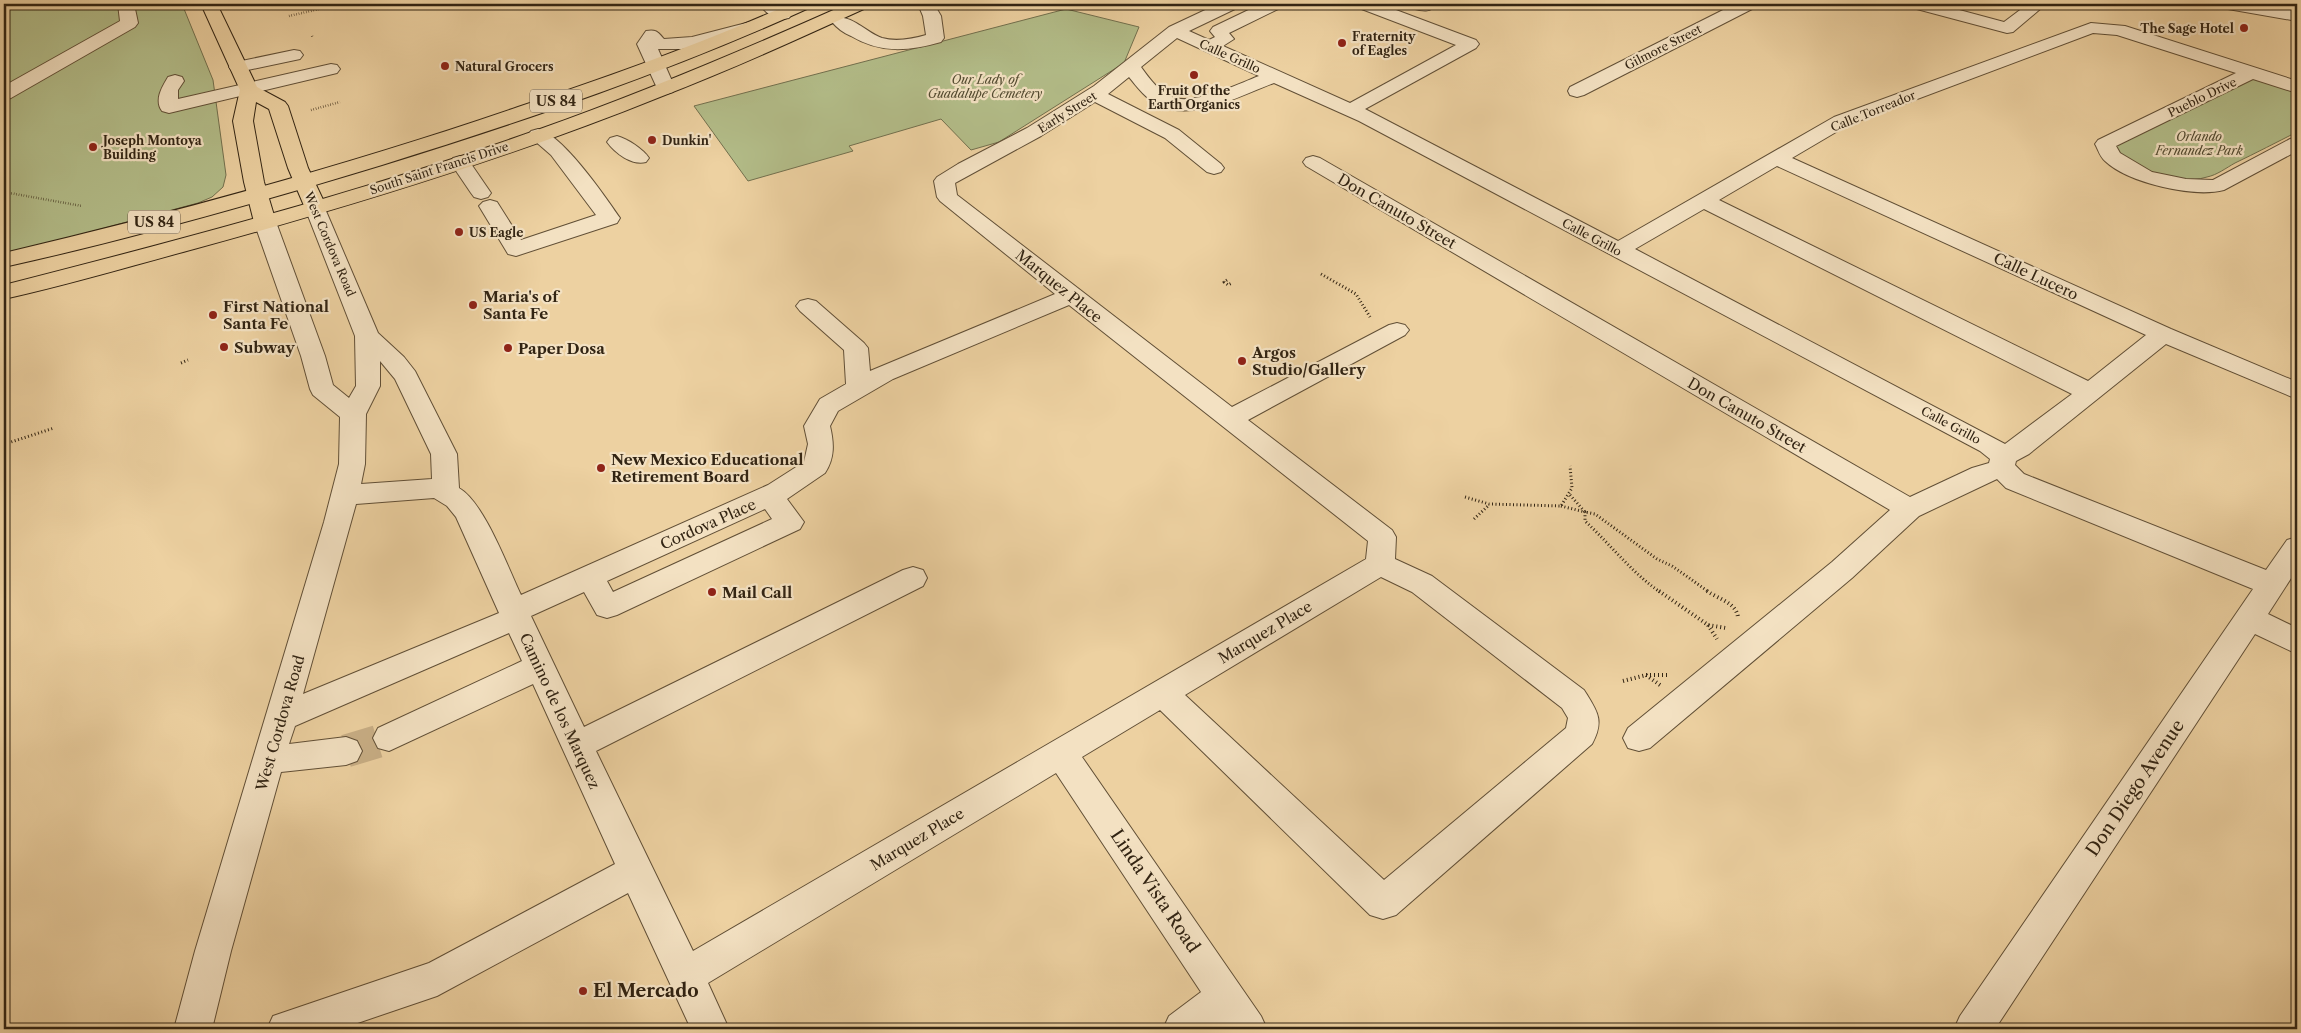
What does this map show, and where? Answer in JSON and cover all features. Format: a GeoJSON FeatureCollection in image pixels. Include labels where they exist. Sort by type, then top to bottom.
{"type":"FeatureCollection","features":[{"type":"Feature","properties":{"kind":"main road"},"geometry":{"type":"LineString","coordinates":[[209,4],[249,90],[243,121],[257,195],[265,222]]}},
{"type":"Feature","properties":{"kind":"main road","name":"South Saint Francis Drive"},"geometry":{"type":"LineString","coordinates":[[4,260],[257,195],[503,119],[656,65],[750,27],[775,9],[804,4]]}},
{"type":"Feature","properties":{"kind":"main road","name":"South Saint Francis Drive"},"geometry":{"type":"LineString","coordinates":[[4,292],[316,208],[460,162],[666,88],[750,54],[860,4]]}},
{"type":"Feature","properties":{"kind":"main road","name":"West Cordova Road"},"geometry":{"type":"LineString","coordinates":[[249,90],[278,106],[304,181],[316,208]]}},
{"type":"Feature","properties":{"kind":"street"},"geometry":{"type":"LineString","coordinates":[[4,94],[129,23],[126,4]]}},
{"type":"Feature","properties":{"kind":"street"},"geometry":{"type":"LineString","coordinates":[[841,22],[856,33],[884,45],[902,47],[917,44],[935,38],[932,16],[926,4]]}},
{"type":"Feature","properties":{"kind":"street","name":"Early Street"},"geometry":{"type":"LineString","coordinates":[[978,221],[947,197],[944,181],[973,163],[1034,132],[1094,94],[1175,31],[1231,4]]}},
{"type":"Feature","properties":{"kind":"street"},"geometry":{"type":"LineString","coordinates":[[1209,46],[1224,39],[1219,31],[1274,4]]}},
{"type":"Feature","properties":{"kind":"street"},"geometry":{"type":"LineString","coordinates":[[1350,110],[1470,44],[1365,4]]}},
{"type":"Feature","properties":{"kind":"street"},"geometry":{"type":"LineString","coordinates":[[1416,4],[1424,6],[1429,4]]}},
{"type":"Feature","properties":{"kind":"street","name":"Gilmore Street"},"geometry":{"type":"LineString","coordinates":[[1577,91],[1748,4]]}},
{"type":"Feature","properties":{"kind":"street"},"geometry":{"type":"LineString","coordinates":[[1919,4],[2007,28],[2038,4]]}},
{"type":"Feature","properties":{"kind":"street"},"geometry":{"type":"LineString","coordinates":[[2228,4],[2297,16]]}},
{"type":"Feature","properties":{"kind":"street"},"geometry":{"type":"LineString","coordinates":[[666,88],[646,44],[652,35],[659,44],[683,46],[729,30],[750,27]]}},
{"type":"Feature","properties":{"kind":"street","name":"Calle Torreador"},"geometry":{"type":"LineString","coordinates":[[1618,250],[1841,121],[2092,28],[2119,30],[2297,87]]}},
{"type":"Feature","properties":{"kind":"street","name":"Calle Grillo"},"geometry":{"type":"LineString","coordinates":[[1175,31],[1350,110],[1989,445],[2015,480],[2271,584]]}},
{"type":"Feature","properties":{"kind":"street"},"geometry":{"type":"LineString","coordinates":[[238,67],[294,55]]}},
{"type":"Feature","properties":{"kind":"street"},"geometry":{"type":"LineString","coordinates":[[1131,66],[1140,81],[1167,102],[1196,105],[1275,76]]}},
{"type":"Feature","properties":{"kind":"street"},"geometry":{"type":"LineString","coordinates":[[175,81],[169,90],[169,107],[249,90],[331,69]]}},
{"type":"Feature","properties":{"kind":"street","name":"Pueblo Drive"},"geometry":{"type":"LineString","coordinates":[[2251,73],[2105,144],[2112,157],[2146,177],[2186,185],[2217,186],[2297,143]]}},
{"type":"Feature","properties":{"kind":"street"},"geometry":{"type":"LineString","coordinates":[[1094,94],[1172,134],[1214,168]]}},
{"type":"Feature","properties":{"kind":"street"},"geometry":{"type":"LineString","coordinates":[[460,162],[516,249],[609,218],[558,151],[538,135]]}},
{"type":"Feature","properties":{"kind":"street"},"geometry":{"type":"LineString","coordinates":[[617,142],[639,158]]}},
{"type":"Feature","properties":{"kind":"street","name":"Calle Lucero"},"geometry":{"type":"LineString","coordinates":[[1776,158],[2162,334],[2297,390]]}},
{"type":"Feature","properties":{"kind":"street","name":"Don Canuto Street"},"geometry":{"type":"LineString","coordinates":[[1312,162],[1909,509]]}},
{"type":"Feature","properties":{"kind":"street"},"geometry":{"type":"LineString","coordinates":[[1703,200],[2089,392]]}},
{"type":"Feature","properties":{"kind":"street","name":"West Cordova Road"},"geometry":{"type":"LineString","coordinates":[[193,1029],[345,495],[352,464],[352,414],[368,386],[367,336],[316,208]]}},
{"type":"Feature","properties":{"kind":"street","name":"Marquez Place"},"geometry":{"type":"LineString","coordinates":[[685,976],[1380,564],[1382,537],[1071,296],[978,221]]}},
{"type":"Feature","properties":{"kind":"street"},"geometry":{"type":"LineString","coordinates":[[265,222],[313,356],[322,389],[352,414]]}},
{"type":"Feature","properties":{"kind":"street","name":"Cordova Place"},"geometry":{"type":"LineString","coordinates":[[515,615],[590,577],[607,607],[790,522],[770,496],[816,467],[821,444],[817,426],[829,405],[884,373],[1071,296]]}},
{"type":"Feature","properties":{"kind":"street"},"geometry":{"type":"LineString","coordinates":[[808,306],[856,348],[859,388]]}},
{"type":"Feature","properties":{"kind":"street"},"geometry":{"type":"LineString","coordinates":[[1230,419],[1397,330]]}},
{"type":"Feature","properties":{"kind":"street"},"geometry":{"type":"LineString","coordinates":[[1639,738],[1842,570],[1909,509],[1981,475],[2002,462],[2162,334]]}},
{"type":"Feature","properties":{"kind":"street"},"geometry":{"type":"LineString","coordinates":[[345,495],[426,488],[438,488],[446,492],[444,454],[406,377],[395,362],[367,336]]}},
{"type":"Feature","properties":{"kind":"street","name":"Camino de los Marquez"},"geometry":{"type":"LineString","coordinates":[[446,492],[457,499],[468,513],[710,1029]]}},
{"type":"Feature","properties":{"kind":"street","name":"Don Diego Avenue"},"geometry":{"type":"LineString","coordinates":[[1973,1029],[2297,547]]}},
{"type":"Feature","properties":{"kind":"street"},"geometry":{"type":"LineString","coordinates":[[1162,693],[1383,903],[1581,736],[1584,717],[1573,699],[1422,584],[1380,564]]}},
{"type":"Feature","properties":{"kind":"street"},"geometry":{"type":"LineString","coordinates":[[576,746],[913,578]]}},
{"type":"Feature","properties":{"kind":"street"},"geometry":{"type":"LineString","coordinates":[[282,717],[515,615]]}},
{"type":"Feature","properties":{"kind":"street"},"geometry":{"type":"LineString","coordinates":[[2250,618],[2297,642]]}},
{"type":"Feature","properties":{"kind":"street"},"geometry":{"type":"LineString","coordinates":[[389,738],[539,667]]}},
{"type":"Feature","properties":{"kind":"street"},"geometry":{"type":"LineString","coordinates":[[269,760],[346,751]]}},
{"type":"Feature","properties":{"kind":"street","name":"Linda Vista Road"},"geometry":{"type":"LineString","coordinates":[[1061,753],[1248,1029]]}},
{"type":"Feature","properties":{"kind":"street"},"geometry":{"type":"LineString","coordinates":[[286,1029],[437,978],[636,871]]}},
{"type":"Feature","properties":{"kind":"street"},"geometry":{"type":"LineString","coordinates":[[1182,1029],[1226,997]]}},
{"type":"Feature","properties":{"kind":"path"},"geometry":{"type":"LineString","coordinates":[[289,16],[341,4]]}},
{"type":"Feature","properties":{"kind":"path"},"geometry":{"type":"LineString","coordinates":[[329,7],[330,12]]}},
{"type":"Feature","properties":{"kind":"path"},"geometry":{"type":"LineString","coordinates":[[318,9],[319,14]]}},
{"type":"Feature","properties":{"kind":"path"},"geometry":{"type":"LineString","coordinates":[[301,13],[302,18]]}},
{"type":"Feature","properties":{"kind":"path"},"geometry":{"type":"LineString","coordinates":[[311,110],[340,102]]}},
{"type":"Feature","properties":{"kind":"path"},"geometry":{"type":"LineString","coordinates":[[4,192],[82,206]]}},
{"type":"Feature","properties":{"kind":"path"},"geometry":{"type":"LineString","coordinates":[[1321,274],[1356,294],[1370,317]]}},
{"type":"Feature","properties":{"kind":"path"},"geometry":{"type":"LineString","coordinates":[[1227,280],[1224,282],[1228,285],[1232,283]]}},
{"type":"Feature","properties":{"kind":"path"},"geometry":{"type":"LineString","coordinates":[[181,363],[188,360]]}},
{"type":"Feature","properties":{"kind":"path"},"geometry":{"type":"LineString","coordinates":[[8,442],[54,428]]}},
{"type":"Feature","properties":{"kind":"path"},"geometry":{"type":"LineString","coordinates":[[1561,506],[1570,495],[1574,482],[1570,466]]}},
{"type":"Feature","properties":{"kind":"path"},"geometry":{"type":"LineString","coordinates":[[1465,497],[1489,504],[1561,506],[1585,512],[1595,514],[1657,558],[1672,566],[1710,593],[1732,605],[1738,613],[1738,621],[1725,628],[1708,625],[1627,566],[1616,550],[1585,521],[1585,512],[1570,495]]}},
{"type":"Feature","properties":{"kind":"path"},"geometry":{"type":"LineString","coordinates":[[1474,519],[1489,504]]}},
{"type":"Feature","properties":{"kind":"path"},"geometry":{"type":"LineString","coordinates":[[1623,681],[1646,675],[1665,689]]}},
{"type":"Feature","properties":{"kind":"green space"},"geometry":{"type":"Polygon","coordinates":[[[4,4],[182,4],[213,80],[226,175],[223,187],[212,197],[198,203],[4,255],[4,4]]]}},
{"type":"Feature","properties":{"kind":"green space","name":"Our Lady of Guadalupe Cemetery"},"geometry":{"type":"Polygon","coordinates":[[[1066,9],[1139,27],[1124,63],[999,142],[971,150],[941,119],[849,146],[853,151],[748,181],[694,106],[1066,9]]]}},
{"type":"Feature","properties":{"kind":"green space","name":"Orlando Fernandez Park"},"geometry":{"type":"Polygon","coordinates":[[[2254,76],[2297,90],[2297,132],[2218,173],[2194,179],[2168,178],[2143,169],[2113,146],[2254,76]]]}},
{"type":"Feature","properties":{"kind":"tunnel"},"geometry":{"type":"LineString","coordinates":[[346,751],[389,738]]}},
{"type":"Feature","properties":{"kind":"place","name":"The Sage Hotel"},"geometry":{"type":"Point","coordinates":[2244,28]}},
{"type":"Feature","properties":{"kind":"place","name":"Fraternity of Eagles"},"geometry":{"type":"Point","coordinates":[1342,43]}},
{"type":"Feature","properties":{"kind":"place","name":"Natural Grocers"},"geometry":{"type":"Point","coordinates":[445,66]}},
{"type":"Feature","properties":{"kind":"place","name":"Fruit Of the Earth Organics"},"geometry":{"type":"Point","coordinates":[1194,75]}},
{"type":"Feature","properties":{"kind":"place","name":"Dunkin'"},"geometry":{"type":"Point","coordinates":[652,140]}},
{"type":"Feature","properties":{"kind":"place","name":"Joseph Montoya Building"},"geometry":{"type":"Point","coordinates":[93,147]}},
{"type":"Feature","properties":{"kind":"place","name":"US Eagle"},"geometry":{"type":"Point","coordinates":[459,232]}},
{"type":"Feature","properties":{"kind":"place","name":"Maria's of Santa Fe"},"geometry":{"type":"Point","coordinates":[473,305]}},
{"type":"Feature","properties":{"kind":"place","name":"First National Santa Fe"},"geometry":{"type":"Point","coordinates":[213,315]}},
{"type":"Feature","properties":{"kind":"place","name":"Subway"},"geometry":{"type":"Point","coordinates":[224,347]}},
{"type":"Feature","properties":{"kind":"place","name":"Paper Dosa"},"geometry":{"type":"Point","coordinates":[508,348]}},
{"type":"Feature","properties":{"kind":"place","name":"Argos Studio/Gallery"},"geometry":{"type":"Point","coordinates":[1242,361]}},
{"type":"Feature","properties":{"kind":"place","name":"New Mexico Educational Retirement Board"},"geometry":{"type":"Point","coordinates":[601,468]}},
{"type":"Feature","properties":{"kind":"place","name":"Mail Call"},"geometry":{"type":"Point","coordinates":[712,592]}},
{"type":"Feature","properties":{"kind":"place","name":"El Mercado"},"geometry":{"type":"Point","coordinates":[583,991]}}]}
